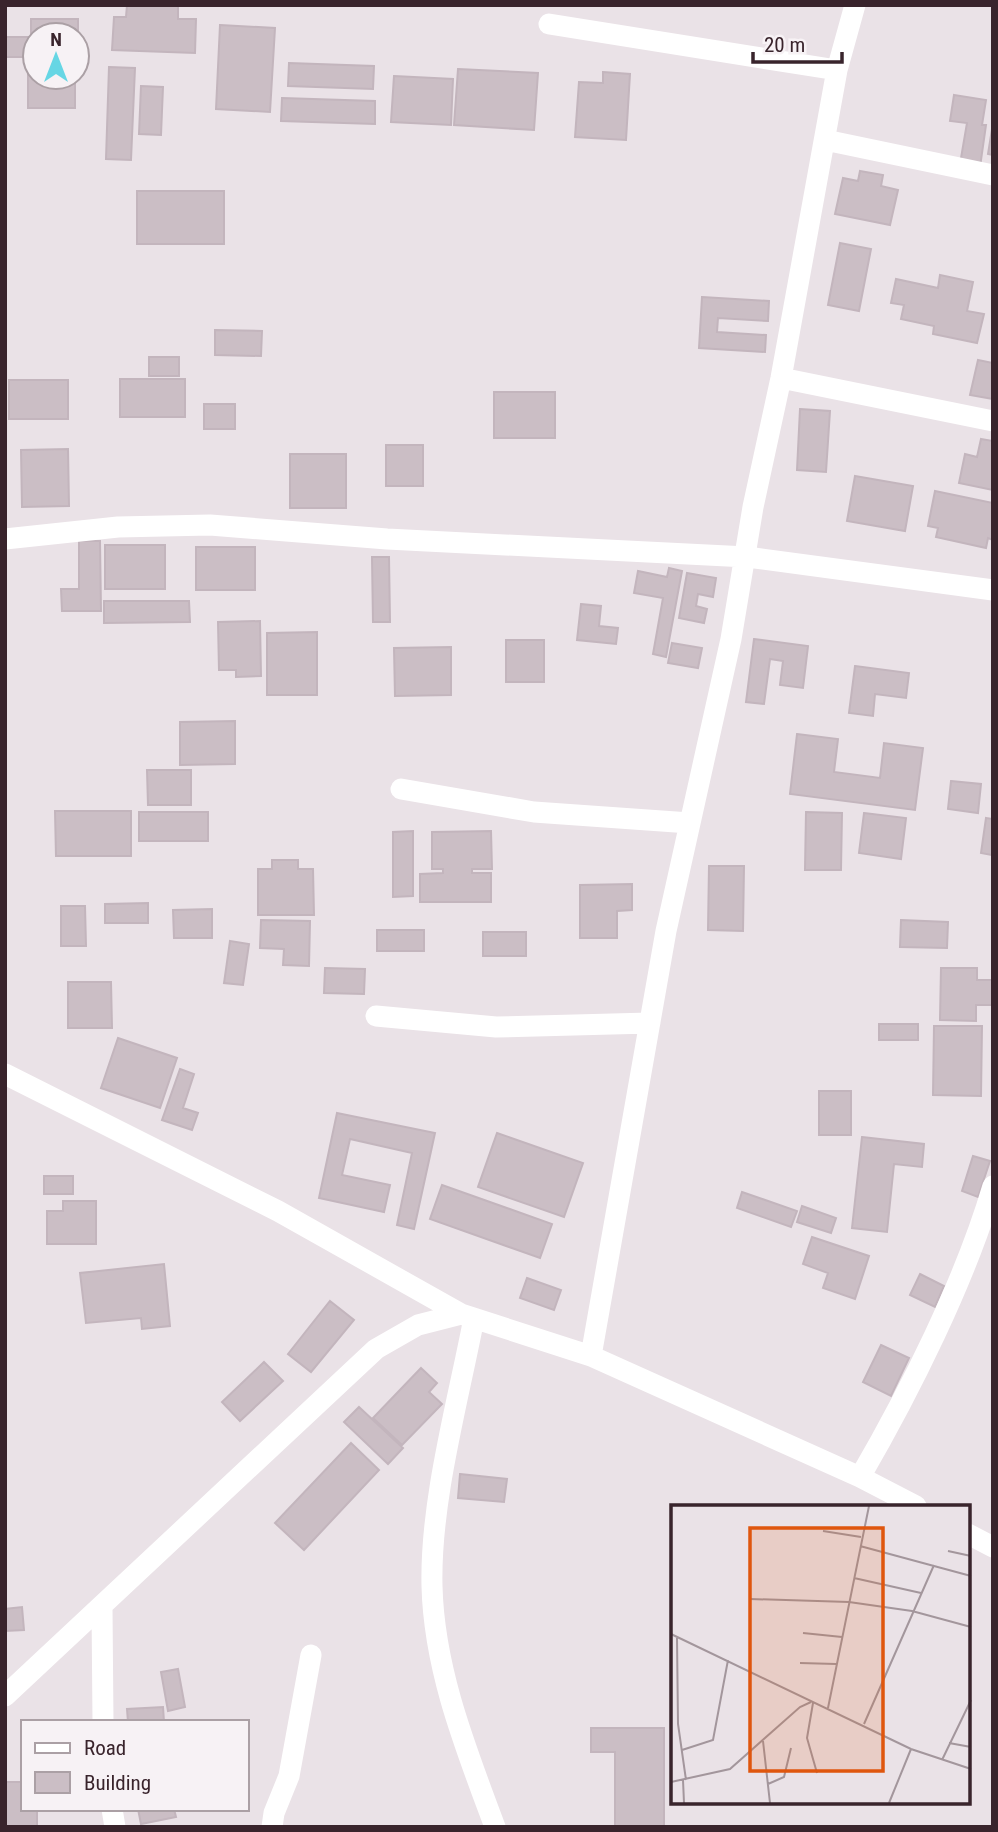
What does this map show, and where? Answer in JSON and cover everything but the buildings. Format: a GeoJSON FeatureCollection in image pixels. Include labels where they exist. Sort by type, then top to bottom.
{"type":"FeatureCollection","features":[{"type":"Feature","properties":{"kind":"street"},"geometry":{"type":"LineString","coordinates":[[591,1356],[650,1023],[747,557],[753,507],[781,378],[837,70],[855,5]]}},
{"type":"Feature","properties":{"kind":"street"},"geometry":{"type":"LineString","coordinates":[[549,24],[837,70]]}},
{"type":"Feature","properties":{"kind":"street"},"geometry":{"type":"LineString","coordinates":[[825,140],[993,175]]}},
{"type":"Feature","properties":{"kind":"street"},"geometry":{"type":"LineString","coordinates":[[781,378],[993,421]]}},
{"type":"Feature","properties":{"kind":"street"},"geometry":{"type":"LineString","coordinates":[[5,539],[118,527],[210,524],[387,540],[747,557],[993,590]]}},
{"type":"Feature","properties":{"kind":"street"},"geometry":{"type":"LineString","coordinates":[[401,789],[534,812],[690,823]]}},
{"type":"Feature","properties":{"kind":"street"},"geometry":{"type":"LineString","coordinates":[[376,1016],[496,1027],[650,1023]]}},
{"type":"Feature","properties":{"kind":"street"},"geometry":{"type":"LineString","coordinates":[[5,1074],[278,1211],[467,1316],[591,1356],[860,1477],[912,1505]]}},
{"type":"Feature","properties":{"kind":"street"},"geometry":{"type":"LineString","coordinates":[[860,1477],[919,1366],[958,1278],[993,1186]]}},
{"type":"Feature","properties":{"kind":"street"},"geometry":{"type":"LineString","coordinates":[[5,1696],[376,1349],[418,1325],[467,1316]]}},
{"type":"Feature","properties":{"kind":"street"},"geometry":{"type":"LineString","coordinates":[[467,1316],[434,1541],[432,1586],[435,1630],[446,1685],[495,1827]]}},
{"type":"Feature","properties":{"kind":"street"},"geometry":{"type":"LineString","coordinates":[[970,1535],[993,1547]]}},
{"type":"Feature","properties":{"kind":"street"},"geometry":{"type":"LineString","coordinates":[[102,1608],[103,1720]]}},
{"type":"Feature","properties":{"kind":"street"},"geometry":{"type":"LineString","coordinates":[[272,1827],[274,1813],[289,1776],[311,1655]]}}]}
